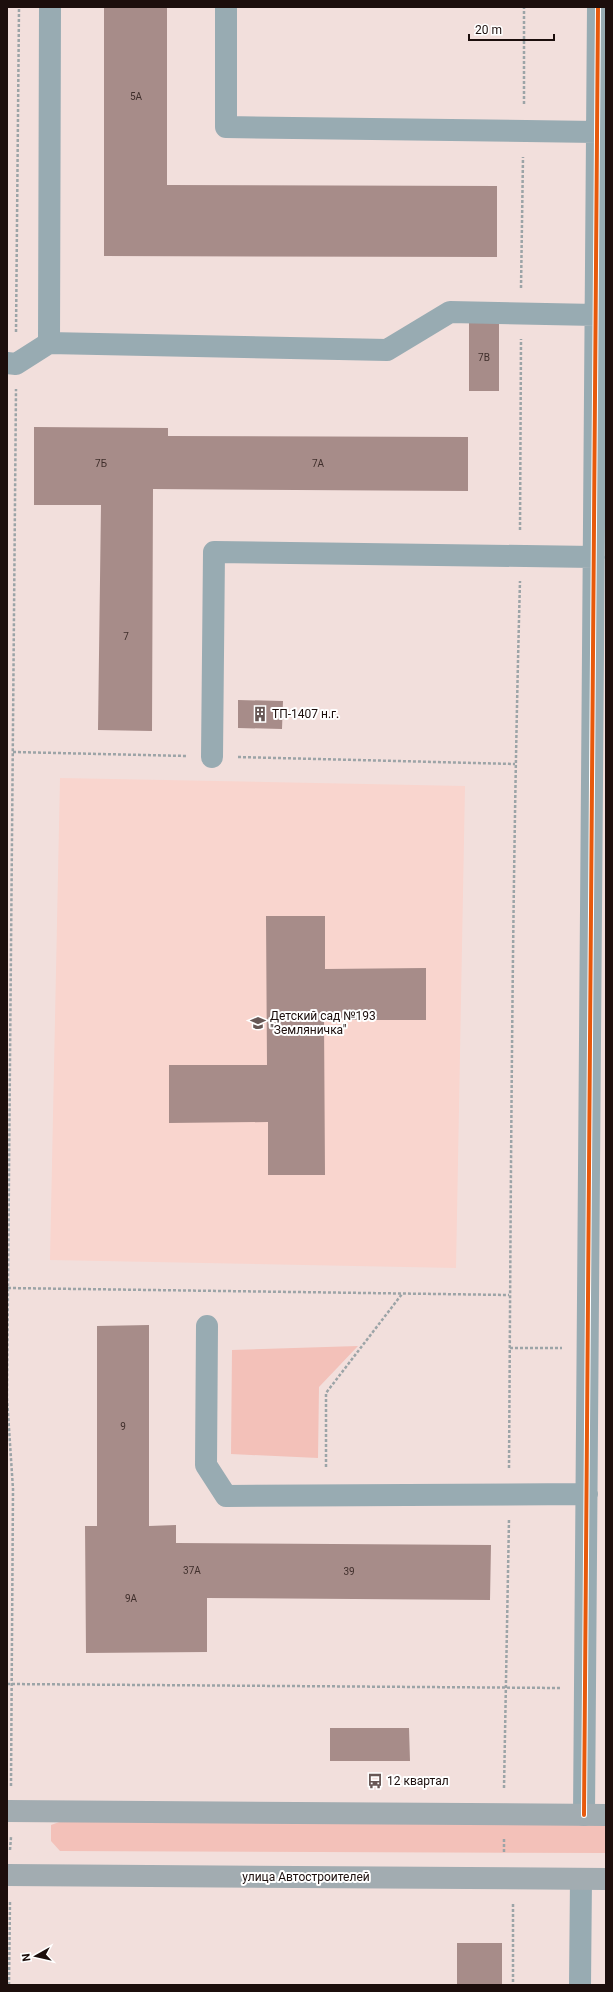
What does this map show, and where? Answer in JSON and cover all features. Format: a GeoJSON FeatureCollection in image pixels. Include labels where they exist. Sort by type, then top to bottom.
{"type":"FeatureCollection","features":[{"type":"Feature","properties":{"kind":"main road"},"geometry":{"type":"LineString","coordinates":[[7,1811],[606,1815]]}},
{"type":"Feature","properties":{"kind":"main road","name":"улица Автостроителей"},"geometry":{"type":"LineString","coordinates":[[7,1875],[606,1879]]}},
{"type":"Feature","properties":{"kind":"street"},"geometry":{"type":"LineString","coordinates":[[49,343],[50,7]]}},
{"type":"Feature","properties":{"kind":"street"},"geometry":{"type":"LineString","coordinates":[[226,7],[226,127],[597,132]]}},
{"type":"Feature","properties":{"kind":"street"},"geometry":{"type":"LineString","coordinates":[[584,1815],[586,1688],[596,1529],[587,1494],[588,1348],[598,1185],[594,557],[596,315],[601,233],[597,132],[598,7]]}},
{"type":"Feature","properties":{"kind":"street"},"geometry":{"type":"LineString","coordinates":[[12,364],[49,343],[387,350],[450,312],[596,315]]}},
{"type":"Feature","properties":{"kind":"street"},"geometry":{"type":"LineString","coordinates":[[212,757],[214,552],[594,557]]}},
{"type":"Feature","properties":{"kind":"street"},"geometry":{"type":"LineString","coordinates":[[207,1326],[206,1465],[226,1496],[587,1494]]}},
{"type":"Feature","properties":{"kind":"street"},"geometry":{"type":"LineString","coordinates":[[580,1985],[581,1879]]}},
{"type":"Feature","properties":{"kind":"path"},"geometry":{"type":"LineString","coordinates":[[12,1684],[13,1489],[7,1398],[13,752],[12,364],[19,7]]}},
{"type":"Feature","properties":{"kind":"path"},"geometry":{"type":"LineString","coordinates":[[504,1815],[507,1688],[510,1348],[509,1295],[515,764],[520,556],[524,7]]}},
{"type":"Feature","properties":{"kind":"path"},"geometry":{"type":"LineString","coordinates":[[13,752],[515,764]]}},
{"type":"Feature","properties":{"kind":"path"},"geometry":{"type":"LineString","coordinates":[[8,1288],[509,1295]]}},
{"type":"Feature","properties":{"kind":"path"},"geometry":{"type":"LineString","coordinates":[[326,1467],[326,1393],[403,1294]]}},
{"type":"Feature","properties":{"kind":"path"},"geometry":{"type":"LineString","coordinates":[[510,1348],[588,1348]]}},
{"type":"Feature","properties":{"kind":"path"},"geometry":{"type":"LineString","coordinates":[[7,1684],[586,1688]]}},
{"type":"Feature","properties":{"kind":"shaded area","name":"Детский сад №193 \"Земляничка\""},"geometry":{"type":"Polygon","coordinates":[[[60,778],[465,786],[456,1268],[50,1260],[60,778]]]}},
{"type":"Feature","properties":{"kind":"shaded area"},"geometry":{"type":"Polygon","coordinates":[[[358,1346],[319,1387],[318,1458],[231,1454],[232,1350],[358,1346]]]}},
{"type":"Feature","properties":{"kind":"shaded area"},"geometry":{"type":"Polygon","coordinates":[[[62,1821],[606,1825],[606,1853],[60,1851],[51,1841],[51,1825],[62,1821]]]}},
{"type":"Feature","properties":{"kind":"building"},"geometry":{"type":"Polygon","coordinates":[[[104,7],[167,7],[167,185],[497,186],[497,257],[104,256],[104,7]]]}},
{"type":"Feature","properties":{"kind":"building"},"geometry":{"type":"Polygon","coordinates":[[[469,323],[499,323],[499,391],[469,391],[469,323]]]}},
{"type":"Feature","properties":{"kind":"building"},"geometry":{"type":"Polygon","coordinates":[[[34,427],[168,428],[168,436],[468,437],[468,491],[153,489],[152,731],[98,730],[101,505],[34,505],[34,427]]]}},
{"type":"Feature","properties":{"kind":"building","name":"ТП-1407 н.г."},"geometry":{"type":"Polygon","coordinates":[[[238,700],[283,701],[282,729],[238,728],[238,700]]]}},
{"type":"Feature","properties":{"kind":"building"},"geometry":{"type":"Polygon","coordinates":[[[266,916],[325,916],[325,969],[426,968],[426,1020],[324,1020],[325,1175],[268,1175],[268,1122],[169,1123],[169,1065],[267,1065],[266,916]]]}},
{"type":"Feature","properties":{"kind":"building"},"geometry":{"type":"Polygon","coordinates":[[[149,1325],[149,1526],[176,1525],[176,1543],[491,1545],[490,1600],[207,1598],[207,1652],[86,1653],[85,1526],[97,1526],[97,1326],[149,1325]]]}},
{"type":"Feature","properties":{"kind":"building"},"geometry":{"type":"Polygon","coordinates":[[[330,1728],[409,1728],[410,1761],[330,1761],[330,1728]]]}},
{"type":"Feature","properties":{"kind":"building"},"geometry":{"type":"Polygon","coordinates":[[[457,1943],[502,1943],[502,1985],[457,1985],[457,1943]]]}},
{"type":"Feature","properties":{"kind":"cycle path"},"geometry":{"type":"LineString","coordinates":[[584,1815],[598,7]]}},
{"type":"Feature","properties":{"kind":"place","name":"ТП-1407 н.г."},"geometry":{"type":"Point","coordinates":[260,714]}},
{"type":"Feature","properties":{"kind":"place","name":"Детский сад №193 \"Земляничка\""},"geometry":{"type":"Point","coordinates":[258,1023]}},
{"type":"Feature","properties":{"kind":"place","name":"12 квартал"},"geometry":{"type":"Point","coordinates":[375,1781]}}]}
